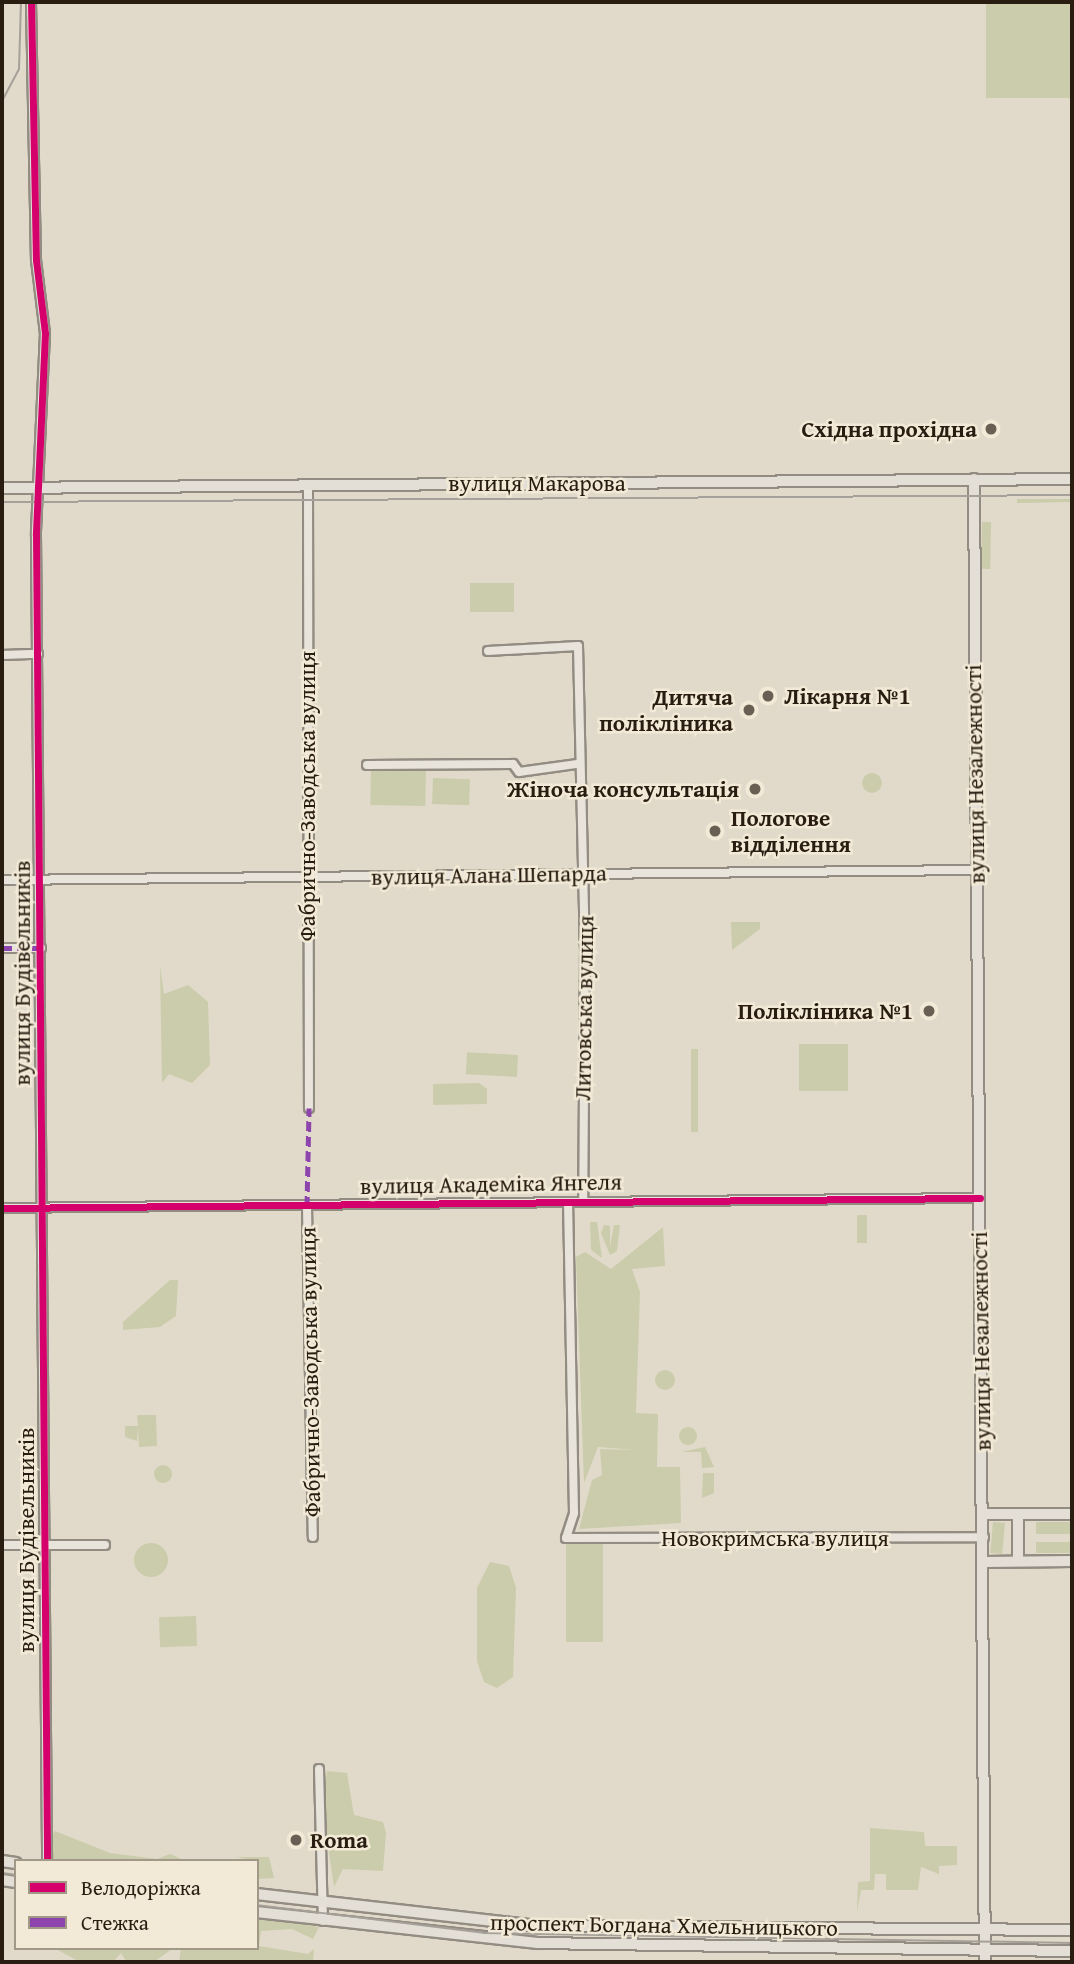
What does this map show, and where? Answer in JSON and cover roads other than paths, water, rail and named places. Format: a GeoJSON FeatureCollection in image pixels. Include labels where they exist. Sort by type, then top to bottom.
{"type":"FeatureCollection","features":[{"type":"Feature","properties":{"kind":"main road","name":"вулиця Незалежності"},"geometry":{"type":"LineString","coordinates":[[974,479],[984,1514],[985,1962]]}},
{"type":"Feature","properties":{"kind":"main road","name":"вулиця Макарова"},"geometry":{"type":"LineString","coordinates":[[2,488],[1072,479]]}},
{"type":"Feature","properties":{"kind":"main road"},"geometry":{"type":"LineString","coordinates":[[984,1514],[1072,1514]]}},
{"type":"Feature","properties":{"kind":"main road"},"geometry":{"type":"LineString","coordinates":[[1018,1515],[1018,1562]]}},
{"type":"Feature","properties":{"kind":"main road"},"geometry":{"type":"LineString","coordinates":[[984,1562],[1072,1561]]}},
{"type":"Feature","properties":{"kind":"main road","name":"проспект Богдана Хмельницького"},"geometry":{"type":"LineString","coordinates":[[259,1894],[539,1926],[1072,1930]]}},
{"type":"Feature","properties":{"kind":"main road","name":"проспект Богдана Хмельницького"},"geometry":{"type":"LineString","coordinates":[[259,1912],[537,1942],[1072,1951]]}},
{"type":"Feature","properties":{"kind":"street","name":"вулиця Будівельників"},"geometry":{"type":"LineString","coordinates":[[31,2],[36,260],[45,333],[38,488],[38,654],[47,1859]]}},
{"type":"Feature","properties":{"kind":"street","name":"Фабрично-Заводська вулиця"},"geometry":{"type":"LineString","coordinates":[[308,484],[306,877],[309,1108]]}},
{"type":"Feature","properties":{"kind":"street","name":"Литовська вулиця"},"geometry":{"type":"LineString","coordinates":[[488,651],[578,646],[577,764],[584,874],[583,1202]]}},
{"type":"Feature","properties":{"kind":"street"},"geometry":{"type":"LineString","coordinates":[[2,655],[38,654]]}},
{"type":"Feature","properties":{"kind":"street"},"geometry":{"type":"LineString","coordinates":[[367,765],[513,764],[519,772],[577,764]]}},
{"type":"Feature","properties":{"kind":"street","name":"вулиця Алана Шепарда"},"geometry":{"type":"LineString","coordinates":[[2,880],[976,870]]}},
{"type":"Feature","properties":{"kind":"street"},"geometry":{"type":"LineString","coordinates":[[2,948],[41,948]]}},
{"type":"Feature","properties":{"kind":"street","name":"вулиця Академіка Янгеля"},"geometry":{"type":"LineString","coordinates":[[2,1208],[980,1198]]}},
{"type":"Feature","properties":{"kind":"street","name":"Новокримська вулиця"},"geometry":{"type":"LineString","coordinates":[[568,1203],[574,1513],[566,1538],[984,1537]]}},
{"type":"Feature","properties":{"kind":"street","name":"Фабрично-Заводська вулиця"},"geometry":{"type":"LineString","coordinates":[[307,1206],[313,1537]]}},
{"type":"Feature","properties":{"kind":"street"},"geometry":{"type":"LineString","coordinates":[[2,1545],[105,1545]]}},
{"type":"Feature","properties":{"kind":"street"},"geometry":{"type":"LineString","coordinates":[[319,1769],[325,1902],[323,1921]]}},
{"type":"Feature","properties":{"kind":"tram line"},"geometry":{"type":"LineString","coordinates":[[2,101],[19,69],[21,2]]}},
{"type":"Feature","properties":{"kind":"tram line"},"geometry":{"type":"LineString","coordinates":[[2,502],[1072,495]]}},
{"type":"Feature","properties":{"kind":"tram line"},"geometry":{"type":"LineString","coordinates":[[2,1873],[14,1875]]}},
{"type":"Feature","properties":{"kind":"tram line"},"geometry":{"type":"LineString","coordinates":[[259,1905],[484,1933],[1072,1943]]}},
{"type":"Feature","properties":{"kind":"place","name":"Східна прохідна"},"geometry":{"type":"Point","coordinates":[991,429]}},
{"type":"Feature","properties":{"kind":"place","name":"Лікарня №1"},"geometry":{"type":"Point","coordinates":[768,696]}},
{"type":"Feature","properties":{"kind":"place","name":"Дитяча полікліника"},"geometry":{"type":"Point","coordinates":[749,710]}},
{"type":"Feature","properties":{"kind":"place","name":"Жіноча консультація"},"geometry":{"type":"Point","coordinates":[755,789]}},
{"type":"Feature","properties":{"kind":"place","name":"Пологове відділення"},"geometry":{"type":"Point","coordinates":[715,831]}},
{"type":"Feature","properties":{"kind":"place","name":"Полікліника №1"},"geometry":{"type":"Point","coordinates":[929,1011]}},
{"type":"Feature","properties":{"kind":"place","name":"Roma"},"geometry":{"type":"Point","coordinates":[296,1840]}}]}
